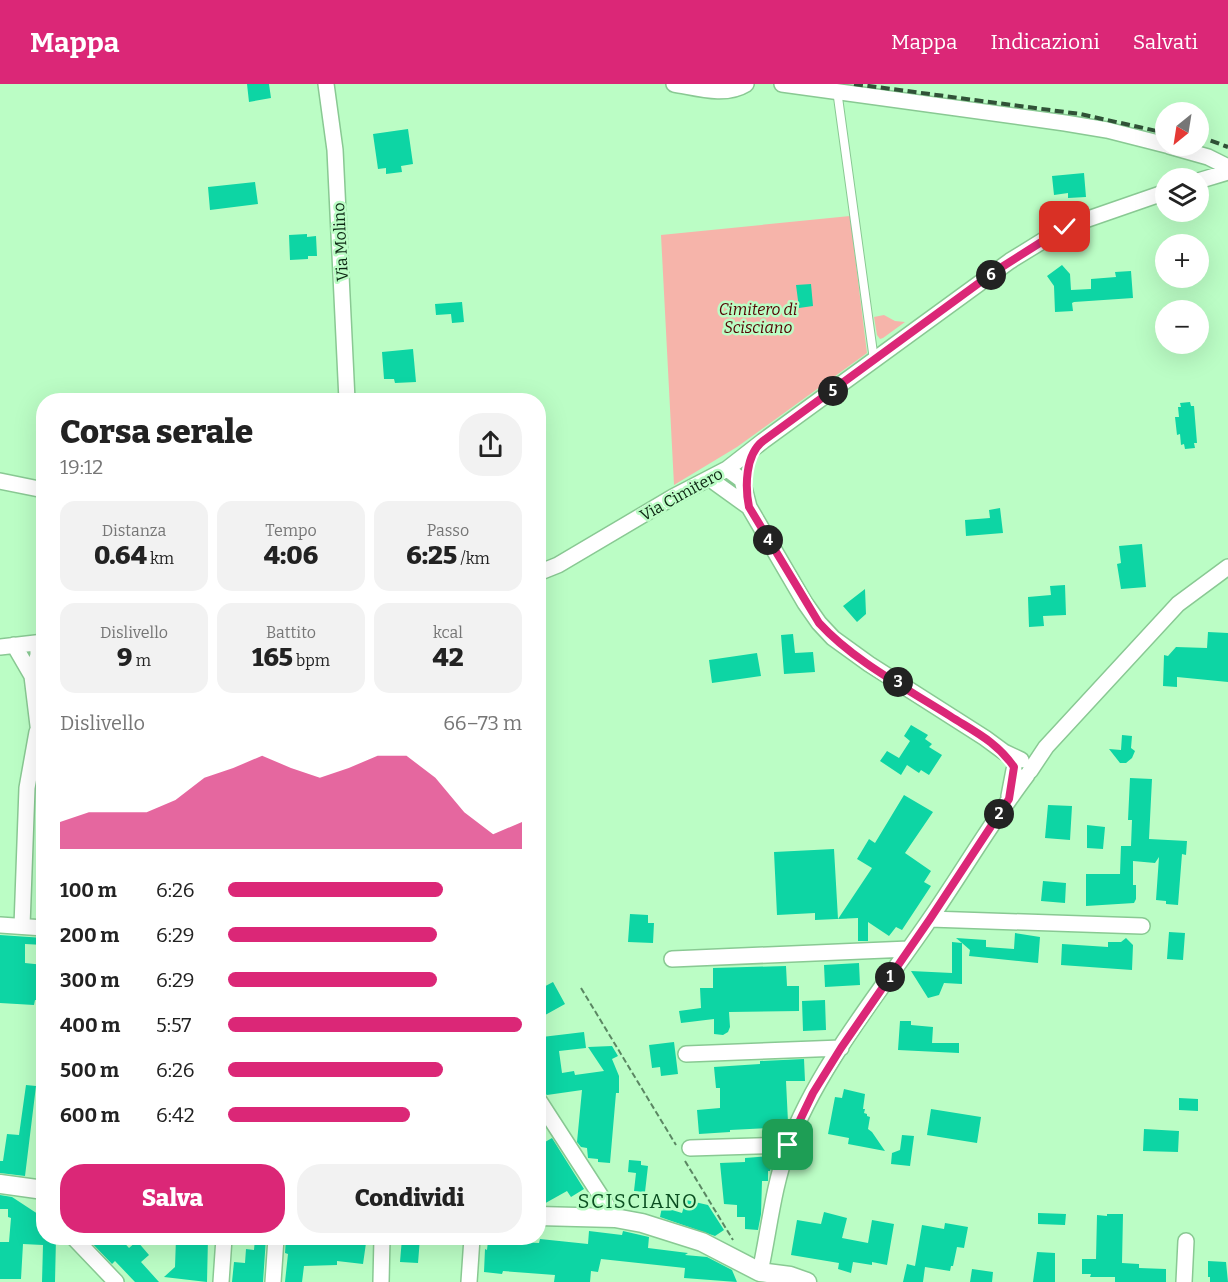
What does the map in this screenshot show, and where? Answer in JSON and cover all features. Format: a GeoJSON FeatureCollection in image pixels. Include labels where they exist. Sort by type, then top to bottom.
{"type":"FeatureCollection","features":[{"type":"Feature","properties":{"kind":"street","name":"Via Molino"},"geometry":{"type":"LineString","coordinates":[[326,84],[335,150],[347,393]]}},
{"type":"Feature","properties":{"kind":"street"},"geometry":{"type":"LineString","coordinates":[[674,84],[718,91],[731,91],[746,84]]}},
{"type":"Feature","properties":{"kind":"street"},"geometry":{"type":"LineString","coordinates":[[782,84],[837,89],[1107,130],[1155,142]]}},
{"type":"Feature","properties":{"kind":"street"},"geometry":{"type":"LineString","coordinates":[[1205,156],[1228,167]]}},
{"type":"Feature","properties":{"kind":"street"},"geometry":{"type":"LineString","coordinates":[[1209,178],[1228,172]]}},
{"type":"Feature","properties":{"kind":"street","name":"Via Cimitero"},"geometry":{"type":"LineString","coordinates":[[546,570],[558,565],[673,497],[727,470],[1010,261],[1065,227],[1155,196]]}},
{"type":"Feature","properties":{"kind":"street"},"geometry":{"type":"LineString","coordinates":[[745,491],[748,467],[758,445]]}},
{"type":"Feature","properties":{"kind":"street"},"geometry":{"type":"LineString","coordinates":[[727,470],[742,480],[749,507],[805,603],[833,638],[868,664],[985,738],[1022,767]]}},
{"type":"Feature","properties":{"kind":"street"},"geometry":{"type":"LineString","coordinates":[[710,478],[749,507]]}},
{"type":"Feature","properties":{"kind":"street"},"geometry":{"type":"LineString","coordinates":[[0,481],[36,488]]}},
{"type":"Feature","properties":{"kind":"street"},"geometry":{"type":"LineString","coordinates":[[755,1273],[782,1163],[788,1145],[813,1093],[1009,799],[1022,767],[1046,747],[1178,604],[1228,567]]}},
{"type":"Feature","properties":{"kind":"street"},"geometry":{"type":"LineString","coordinates":[[7,646],[36,643]]}},
{"type":"Feature","properties":{"kind":"street"},"geometry":{"type":"LineString","coordinates":[[7,646],[32,676]]}},
{"type":"Feature","properties":{"kind":"street"},"geometry":{"type":"LineString","coordinates":[[36,662],[32,676],[36,721]]}},
{"type":"Feature","properties":{"kind":"street"},"geometry":{"type":"LineString","coordinates":[[22,926],[27,788],[36,738]]}},
{"type":"Feature","properties":{"kind":"street"},"geometry":{"type":"LineString","coordinates":[[930,919],[1142,926]]}},
{"type":"Feature","properties":{"kind":"street"},"geometry":{"type":"LineString","coordinates":[[0,925],[36,927]]}},
{"type":"Feature","properties":{"kind":"street"},"geometry":{"type":"LineString","coordinates":[[672,958],[909,949]]}},
{"type":"Feature","properties":{"kind":"street"},"geometry":{"type":"LineString","coordinates":[[686,1054],[841,1048]]}},
{"type":"Feature","properties":{"kind":"street"},"geometry":{"type":"LineString","coordinates":[[546,1111],[615,1218]]}},
{"type":"Feature","properties":{"kind":"street"},"geometry":{"type":"LineString","coordinates":[[684,1152],[788,1145]]}},
{"type":"Feature","properties":{"kind":"street"},"geometry":{"type":"LineString","coordinates":[[0,1184],[36,1189]]}},
{"type":"Feature","properties":{"kind":"street"},"geometry":{"type":"LineString","coordinates":[[546,1216],[615,1218],[642,1223],[702,1242],[755,1273],[790,1276],[807,1282]]}},
{"type":"Feature","properties":{"kind":"street"},"geometry":{"type":"LineString","coordinates":[[1184,1282],[1186,1241]]}},
{"type":"Feature","properties":{"kind":"street"},"geometry":{"type":"LineString","coordinates":[[81,1245],[116,1282]]}},
{"type":"Feature","properties":{"kind":"street"},"geometry":{"type":"LineString","coordinates":[[221,1282],[224,1245]]}},
{"type":"Feature","properties":{"kind":"street"},"geometry":{"type":"LineString","coordinates":[[273,1282],[276,1245]]}},
{"type":"Feature","properties":{"kind":"street"},"geometry":{"type":"LineString","coordinates":[[381,1282],[382,1245]]}},
{"type":"Feature","properties":{"kind":"street"},"geometry":{"type":"LineString","coordinates":[[469,1282],[472,1245]]}},
{"type":"Feature","properties":{"kind":"lane"},"geometry":{"type":"LineString","coordinates":[[837,89],[874,362]]}},
{"type":"Feature","properties":{"kind":"path"},"geometry":{"type":"LineString","coordinates":[[581,988],[684,1152],[755,1273]]}},
{"type":"Feature","properties":{"kind":"green space","name":"Cimitero di Scisciano"},"geometry":{"type":"Polygon","coordinates":[[[850,216],[867,353],[737,447],[674,485],[661,235],[850,216]]]}},
{"type":"Feature","properties":{"kind":"green space"},"geometry":{"type":"Polygon","coordinates":[[[884,315],[895,321],[905,322],[880,339],[877,335],[874,317],[884,315]]]}},
{"type":"Feature","properties":{"kind":"building"},"geometry":{"type":"Polygon","coordinates":[[[247,84],[269,84],[271,98],[249,102],[247,84]]]}},
{"type":"Feature","properties":{"kind":"building"},"geometry":{"type":"Polygon","coordinates":[[[408,129],[413,164],[401,166],[402,172],[386,174],[386,168],[378,169],[373,134],[408,129]]]}},
{"type":"Feature","properties":{"kind":"building"},"geometry":{"type":"Polygon","coordinates":[[[1084,173],[1086,197],[1068,198],[1068,193],[1054,195],[1052,176],[1084,173]]]}},
{"type":"Feature","properties":{"kind":"building"},"geometry":{"type":"Polygon","coordinates":[[[255,182],[258,204],[210,210],[208,187],[255,182]]]}},
{"type":"Feature","properties":{"kind":"building"},"geometry":{"type":"Polygon","coordinates":[[[307,234],[307,237],[316,236],[317,256],[290,260],[289,235],[307,234]]]}},
{"type":"Feature","properties":{"kind":"building"},"geometry":{"type":"Polygon","coordinates":[[[1062,265],[1070,274],[1071,290],[1091,289],[1091,279],[1116,277],[1115,272],[1131,271],[1133,298],[1074,302],[1072,303],[1073,311],[1055,312],[1054,286],[1047,276],[1062,265]]]}},
{"type":"Feature","properties":{"kind":"building"},"geometry":{"type":"Polygon","coordinates":[[[811,284],[813,306],[799,308],[796,285],[811,284]]]}},
{"type":"Feature","properties":{"kind":"building"},"geometry":{"type":"Polygon","coordinates":[[[462,302],[464,322],[452,323],[451,314],[436,315],[435,304],[462,302]]]}},
{"type":"Feature","properties":{"kind":"building"},"geometry":{"type":"Polygon","coordinates":[[[413,349],[416,382],[395,383],[394,379],[384,379],[382,352],[413,349]]]}},
{"type":"Feature","properties":{"kind":"building"},"geometry":{"type":"Polygon","coordinates":[[[1190,402],[1191,406],[1194,406],[1197,443],[1194,443],[1195,448],[1185,449],[1184,444],[1181,445],[1180,434],[1177,435],[1175,417],[1179,417],[1180,403],[1190,402]]]}},
{"type":"Feature","properties":{"kind":"building"},"geometry":{"type":"Polygon","coordinates":[[[1000,508],[1003,533],[966,536],[965,520],[990,518],[989,510],[1000,508]]]}},
{"type":"Feature","properties":{"kind":"building"},"geometry":{"type":"Polygon","coordinates":[[[1142,544],[1146,587],[1121,589],[1117,564],[1121,563],[1119,546],[1142,544]]]}},
{"type":"Feature","properties":{"kind":"building"},"geometry":{"type":"Polygon","coordinates":[[[1065,585],[1066,615],[1043,616],[1044,626],[1029,627],[1028,597],[1051,595],[1050,586],[1065,585]]]}},
{"type":"Feature","properties":{"kind":"building"},"geometry":{"type":"Polygon","coordinates":[[[865,589],[866,614],[857,622],[843,606],[865,589]]]}},
{"type":"Feature","properties":{"kind":"building"},"geometry":{"type":"Polygon","coordinates":[[[1208,632],[1228,633],[1228,682],[1177,677],[1177,687],[1163,686],[1164,655],[1168,656],[1176,647],[1207,648],[1208,632]]]}},
{"type":"Feature","properties":{"kind":"building"},"geometry":{"type":"Polygon","coordinates":[[[793,634],[795,653],[813,652],[815,672],[784,674],[781,635],[793,634]]]}},
{"type":"Feature","properties":{"kind":"building"},"geometry":{"type":"Polygon","coordinates":[[[757,653],[761,676],[712,683],[709,660],[757,653]]]}},
{"type":"Feature","properties":{"kind":"building"},"geometry":{"type":"Polygon","coordinates":[[[911,725],[928,735],[925,739],[932,744],[929,747],[942,755],[929,775],[921,770],[919,773],[907,765],[901,775],[880,761],[887,751],[899,758],[910,741],[904,736],[911,725]]]}},
{"type":"Feature","properties":{"kind":"building"},"geometry":{"type":"Polygon","coordinates":[[[1122,735],[1132,736],[1131,748],[1135,751],[1126,763],[1120,763],[1109,749],[1121,750],[1122,735]]]}},
{"type":"Feature","properties":{"kind":"building"},"geometry":{"type":"Polygon","coordinates":[[[1130,778],[1152,779],[1149,839],[1187,841],[1186,855],[1182,854],[1178,905],[1156,900],[1159,857],[1155,863],[1133,861],[1133,885],[1136,885],[1134,903],[1086,906],[1086,874],[1120,874],[1121,846],[1131,846],[1132,820],[1128,820],[1130,778]]]}},
{"type":"Feature","properties":{"kind":"building"},"geometry":{"type":"Polygon","coordinates":[[[904,795],[933,812],[905,853],[931,871],[924,882],[931,886],[902,930],[896,927],[889,936],[868,922],[868,941],[858,941],[858,918],[838,919],[872,868],[857,859],[869,839],[875,843],[904,795]]]}},
{"type":"Feature","properties":{"kind":"building"},"geometry":{"type":"Polygon","coordinates":[[[1048,805],[1072,806],[1070,840],[1045,838],[1048,805]]]}},
{"type":"Feature","properties":{"kind":"building"},"geometry":{"type":"Polygon","coordinates":[[[1087,825],[1105,827],[1103,849],[1087,848],[1087,825]]]}},
{"type":"Feature","properties":{"kind":"building"},"geometry":{"type":"Polygon","coordinates":[[[834,849],[838,919],[815,920],[815,913],[777,915],[774,852],[834,849]]]}},
{"type":"Feature","properties":{"kind":"building"},"geometry":{"type":"Polygon","coordinates":[[[1043,881],[1066,883],[1065,903],[1041,901],[1043,881]]]}},
{"type":"Feature","properties":{"kind":"building"},"geometry":{"type":"Polygon","coordinates":[[[630,914],[648,915],[648,923],[654,923],[653,943],[628,942],[630,914]]]}},
{"type":"Feature","properties":{"kind":"building"},"geometry":{"type":"Polygon","coordinates":[[[1169,932],[1185,933],[1183,960],[1167,959],[1169,932]]]}},
{"type":"Feature","properties":{"kind":"building"},"geometry":{"type":"Polygon","coordinates":[[[1015,933],[1040,937],[1038,963],[969,956],[970,950],[956,938],[986,940],[986,947],[1014,949],[1015,933]]]}},
{"type":"Feature","properties":{"kind":"building"},"geometry":{"type":"Polygon","coordinates":[[[0,935],[36,937],[36,945],[25,944],[25,963],[36,964],[34,1005],[0,1003],[0,935]]]}},
{"type":"Feature","properties":{"kind":"building"},"geometry":{"type":"Polygon","coordinates":[[[1126,938],[1133,945],[1132,970],[1061,965],[1062,944],[1108,947],[1108,942],[1121,942],[1126,938]]]}},
{"type":"Feature","properties":{"kind":"building"},"geometry":{"type":"Polygon","coordinates":[[[952,942],[962,943],[962,984],[944,983],[939,995],[928,998],[911,971],[952,973],[952,942]]]}},
{"type":"Feature","properties":{"kind":"building"},"geometry":{"type":"Polygon","coordinates":[[[859,963],[860,985],[825,987],[824,965],[859,963]]]}},
{"type":"Feature","properties":{"kind":"building"},"geometry":{"type":"Polygon","coordinates":[[[786,966],[787,986],[799,986],[799,1011],[729,1012],[730,1027],[723,1035],[714,1034],[714,1019],[681,1023],[679,1011],[701,1008],[700,988],[713,988],[713,968],[786,966]]]}},
{"type":"Feature","properties":{"kind":"building"},"geometry":{"type":"Polygon","coordinates":[[[553,982],[565,1004],[546,1015],[546,986],[553,982]]]}},
{"type":"Feature","properties":{"kind":"building"},"geometry":{"type":"Polygon","coordinates":[[[825,1000],[826,1030],[803,1031],[802,1001],[825,1000]]]}},
{"type":"Feature","properties":{"kind":"building"},"geometry":{"type":"Polygon","coordinates":[[[900,1021],[911,1021],[911,1025],[933,1027],[932,1043],[959,1043],[959,1053],[898,1050],[900,1021]]]}},
{"type":"Feature","properties":{"kind":"building"},"geometry":{"type":"Polygon","coordinates":[[[584,1032],[586,1048],[559,1051],[562,1073],[574,1071],[575,1075],[604,1071],[588,1047],[612,1046],[618,1056],[612,1059],[619,1076],[619,1093],[616,1093],[610,1163],[588,1158],[587,1148],[581,1147],[577,1142],[582,1090],[546,1094],[546,1037],[584,1032]]]}},
{"type":"Feature","properties":{"kind":"building"},"geometry":{"type":"Polygon","coordinates":[[[674,1042],[678,1074],[661,1076],[660,1067],[652,1068],[649,1045],[674,1042]]]}},
{"type":"Feature","properties":{"kind":"building"},"geometry":{"type":"Polygon","coordinates":[[[804,1059],[805,1081],[786,1081],[788,1122],[786,1127],[699,1134],[697,1110],[720,1108],[720,1088],[716,1088],[714,1067],[760,1064],[760,1061],[804,1059]]]}},
{"type":"Feature","properties":{"kind":"building"},"geometry":{"type":"Polygon","coordinates":[[[26,1085],[36,1086],[25,1176],[0,1173],[0,1161],[3,1161],[7,1134],[19,1135],[26,1085]]]}},
{"type":"Feature","properties":{"kind":"building"},"geometry":{"type":"Polygon","coordinates":[[[844,1089],[865,1094],[863,1109],[865,1109],[864,1113],[870,1117],[868,1129],[885,1151],[848,1144],[849,1138],[828,1134],[835,1097],[842,1098],[844,1089]]]}},
{"type":"Feature","properties":{"kind":"building"},"geometry":{"type":"Polygon","coordinates":[[[1179,1098],[1198,1099],[1198,1111],[1179,1110],[1179,1098]]]}},
{"type":"Feature","properties":{"kind":"building"},"geometry":{"type":"Polygon","coordinates":[[[931,1109],[981,1117],[977,1143],[927,1135],[931,1109]]]}},
{"type":"Feature","properties":{"kind":"building"},"geometry":{"type":"Polygon","coordinates":[[[1144,1129],[1179,1131],[1178,1152],[1143,1151],[1144,1129]]]}},
{"type":"Feature","properties":{"kind":"building"},"geometry":{"type":"Polygon","coordinates":[[[902,1135],[914,1136],[910,1166],[891,1164],[892,1153],[900,1150],[902,1135]]]}},
{"type":"Feature","properties":{"kind":"building"},"geometry":{"type":"Polygon","coordinates":[[[552,1138],[584,1189],[571,1197],[567,1191],[546,1203],[546,1141],[552,1138]]]}},
{"type":"Feature","properties":{"kind":"building"},"geometry":{"type":"Polygon","coordinates":[[[772,1156],[768,1181],[762,1181],[758,1230],[745,1229],[745,1217],[737,1217],[737,1205],[724,1204],[720,1163],[745,1162],[745,1158],[772,1156]]]}},
{"type":"Feature","properties":{"kind":"building"},"geometry":{"type":"Polygon","coordinates":[[[629,1160],[641,1161],[641,1165],[648,1166],[645,1192],[634,1191],[636,1173],[628,1172],[629,1160]]]}},
{"type":"Feature","properties":{"kind":"building"},"geometry":{"type":"Polygon","coordinates":[[[0,1195],[12,1197],[36,1213],[36,1245],[23,1244],[21,1279],[0,1279],[0,1242],[9,1242],[11,1218],[8,1217],[8,1209],[0,1209],[0,1195]]]}},
{"type":"Feature","properties":{"kind":"building"},"geometry":{"type":"Polygon","coordinates":[[[686,1200],[708,1205],[724,1230],[715,1236],[660,1217],[662,1207],[682,1213],[686,1200]]]}},
{"type":"Feature","properties":{"kind":"building"},"geometry":{"type":"Polygon","coordinates":[[[824,1212],[847,1218],[842,1238],[868,1243],[872,1220],[894,1224],[887,1265],[853,1262],[851,1273],[838,1269],[839,1263],[791,1255],[797,1220],[821,1224],[824,1212]]]}},
{"type":"Feature","properties":{"kind":"building"},"geometry":{"type":"Polygon","coordinates":[[[1038,1213],[1066,1214],[1065,1225],[1038,1224],[1038,1213]]]}},
{"type":"Feature","properties":{"kind":"building"},"geometry":{"type":"Polygon","coordinates":[[[1107,1214],[1123,1214],[1122,1263],[1139,1264],[1139,1268],[1166,1269],[1166,1282],[1115,1282],[1115,1277],[1090,1277],[1091,1274],[1082,1274],[1082,1259],[1096,1259],[1097,1215],[1107,1216],[1107,1214]]]}},
{"type":"Feature","properties":{"kind":"building"},"geometry":{"type":"Polygon","coordinates":[[[945,1223],[968,1227],[964,1248],[957,1247],[950,1271],[925,1267],[923,1282],[903,1282],[907,1264],[915,1266],[922,1225],[944,1229],[945,1223]]]}},
{"type":"Feature","properties":{"kind":"building"},"geometry":{"type":"Polygon","coordinates":[[[589,1231],[622,1235],[623,1231],[649,1237],[648,1248],[707,1257],[732,1270],[737,1282],[684,1278],[685,1268],[601,1259],[598,1272],[591,1271],[590,1282],[554,1282],[555,1275],[503,1271],[502,1274],[484,1272],[485,1249],[487,1250],[488,1245],[546,1245],[546,1240],[588,1244],[589,1231]]]}},
{"type":"Feature","properties":{"kind":"building"},"geometry":{"type":"Polygon","coordinates":[[[43,1245],[56,1245],[55,1282],[42,1282],[43,1245]]]}},
{"type":"Feature","properties":{"kind":"building"},"geometry":{"type":"Polygon","coordinates":[[[94,1245],[126,1245],[129,1248],[132,1245],[140,1245],[149,1255],[141,1262],[159,1282],[135,1282],[115,1261],[112,1264],[94,1245]]]}},
{"type":"Feature","properties":{"kind":"building"},"geometry":{"type":"Polygon","coordinates":[[[176,1245],[208,1245],[207,1282],[164,1277],[175,1267],[176,1245]]]}},
{"type":"Feature","properties":{"kind":"building"},"geometry":{"type":"Polygon","coordinates":[[[254,1245],[266,1245],[263,1282],[232,1282],[234,1262],[245,1263],[246,1249],[254,1250],[254,1245]]]}},
{"type":"Feature","properties":{"kind":"building"},"geometry":{"type":"Polygon","coordinates":[[[286,1245],[366,1245],[363,1264],[337,1261],[337,1265],[304,1266],[302,1282],[285,1282],[288,1254],[285,1253],[286,1245]]]}},
{"type":"Feature","properties":{"kind":"building"},"geometry":{"type":"Polygon","coordinates":[[[401,1245],[419,1245],[418,1263],[400,1262],[401,1245]]]}},
{"type":"Feature","properties":{"kind":"building"},"geometry":{"type":"Polygon","coordinates":[[[1037,1252],[1055,1253],[1055,1282],[1033,1282],[1037,1252]]]}},
{"type":"Feature","properties":{"kind":"building"},"geometry":{"type":"Polygon","coordinates":[[[1208,1261],[1226,1262],[1228,1282],[1210,1282],[1208,1261]]]}},
{"type":"Feature","properties":{"kind":"building"},"geometry":{"type":"Polygon","coordinates":[[[972,1269],[993,1272],[992,1282],[970,1282],[972,1269]]]}},
{"type":"Feature","properties":{"kind":"railway"},"geometry":{"type":"LineString","coordinates":[[854,84],[1080,114],[1155,131]]}},
{"type":"Feature","properties":{"kind":"railway"},"geometry":{"type":"LineString","coordinates":[[1209,140],[1228,147]]}},
{"type":"Feature","properties":{"kind":"district","name":"SCISCIANO"},"geometry":{"type":"Point","coordinates":[638,1201]}},
{"type":"Feature","properties":{"kind":"route"},"geometry":{"type":"LineString","coordinates":[[788,1145],[813,1093],[841,1048],[1009,799],[1014,767],[1004,752],[868,664],[833,638],[819,623],[749,507],[745,491],[748,467],[758,445],[763,441],[994,272],[1065,227]]}}]}
